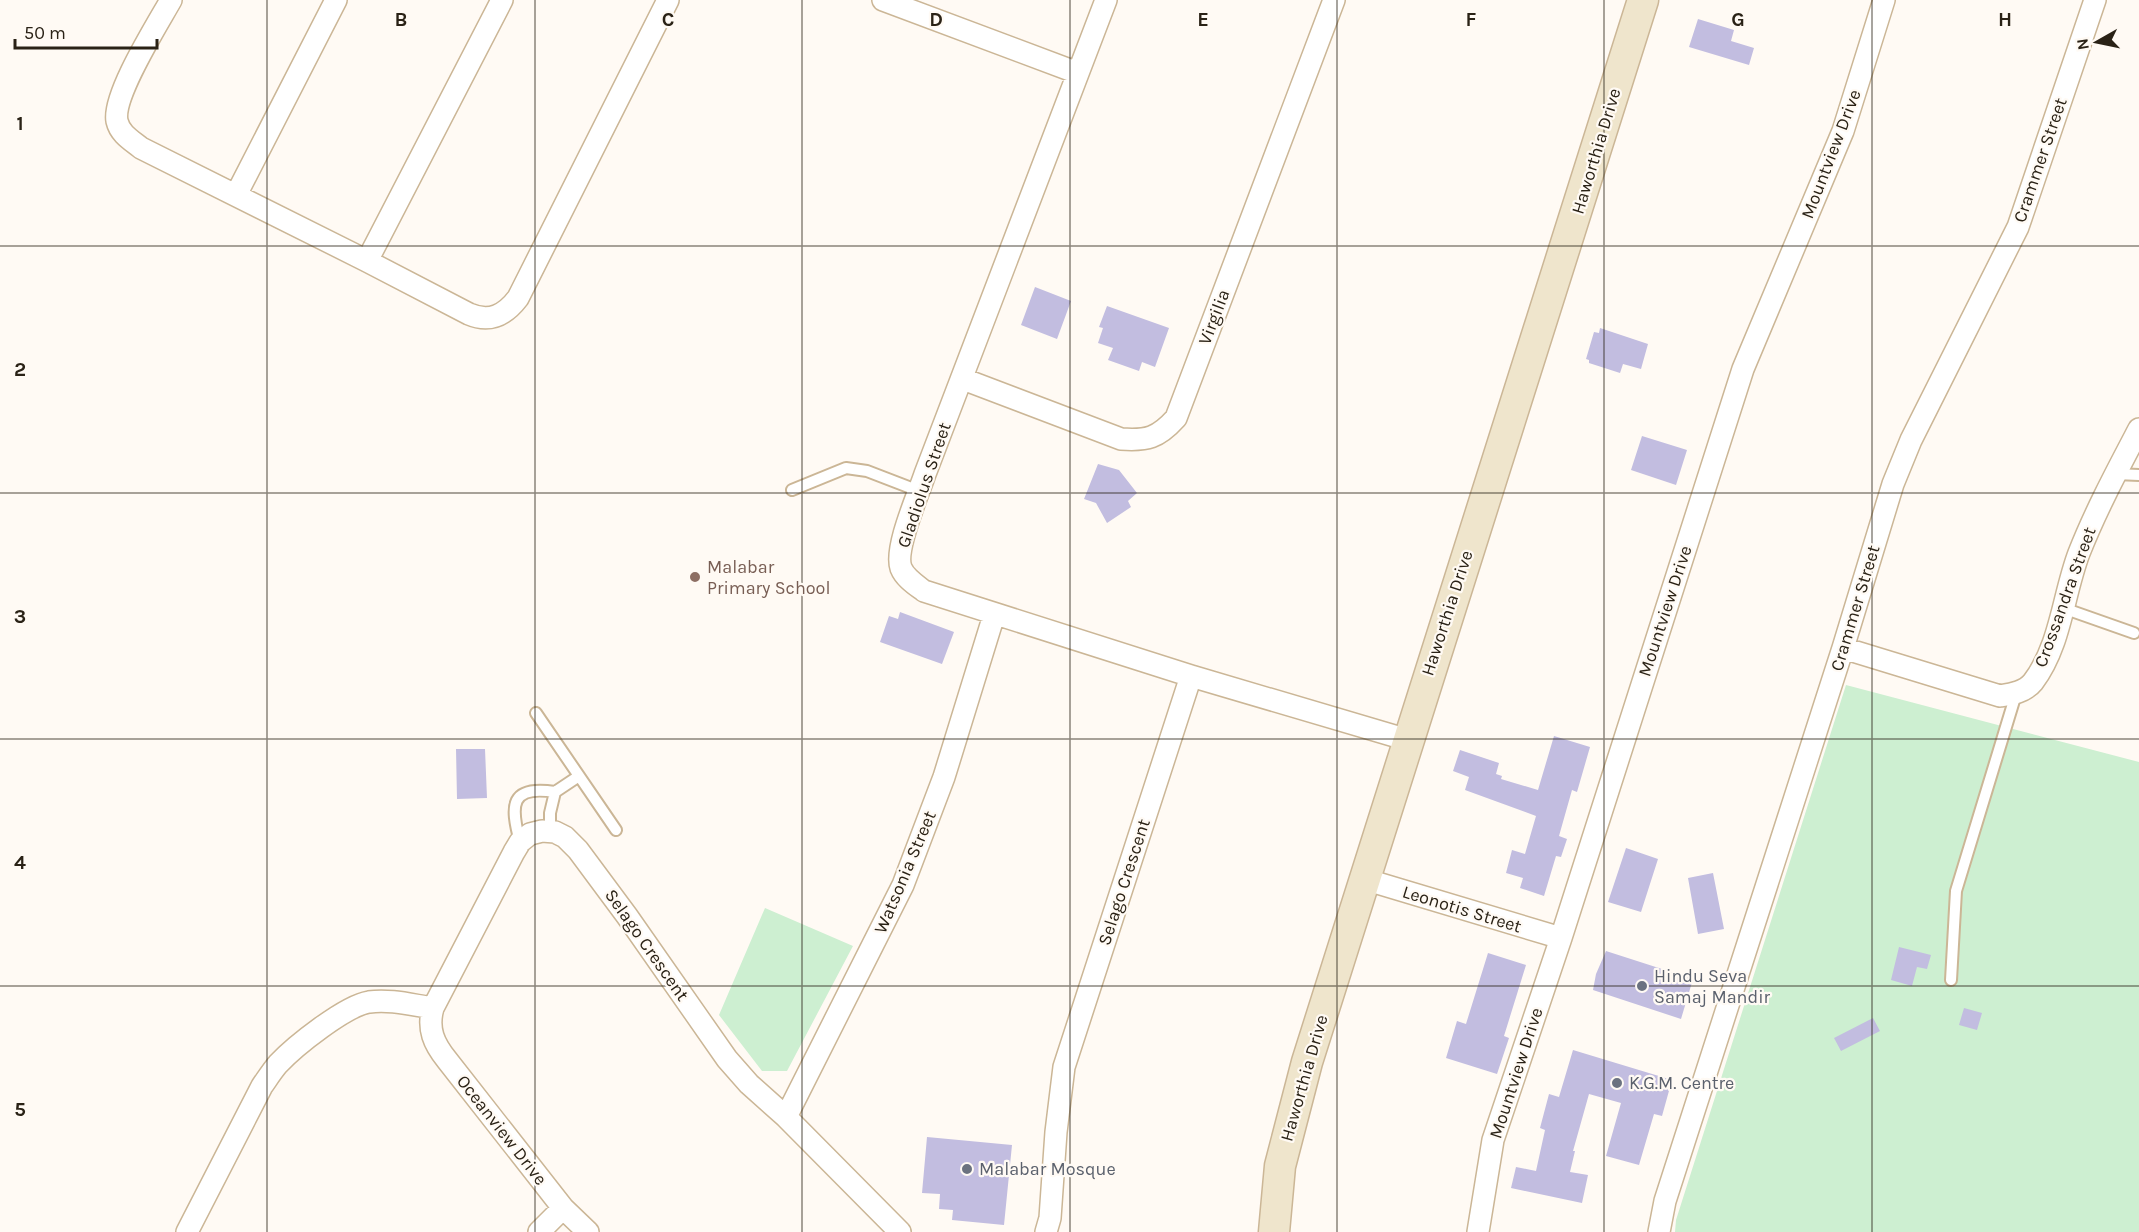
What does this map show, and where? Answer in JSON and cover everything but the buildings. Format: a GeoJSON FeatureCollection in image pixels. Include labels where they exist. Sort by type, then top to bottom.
{"type":"FeatureCollection","features":[{"type":"Feature","properties":{"kind":"street"},"geometry":{"type":"LineString","coordinates":[[171,0],[127,82],[117,106],[117,122],[122,133],[141,148],[476,317],[492,318],[505,313],[518,298],[670,1]]}},
{"type":"Feature","properties":{"kind":"street"},"geometry":{"type":"LineString","coordinates":[[236,195],[336,0]]}},
{"type":"Feature","properties":{"kind":"street"},"geometry":{"type":"LineString","coordinates":[[367,261],[502,0]]}},
{"type":"Feature","properties":{"kind":"street"},"geometry":{"type":"LineString","coordinates":[[883,0],[1078,73]]}},
{"type":"Feature","properties":{"kind":"street","name":"Gladiolus Street"},"geometry":{"type":"LineString","coordinates":[[1106,0],[919,491],[901,543],[901,568],[912,582],[924,591],[994,615],[1407,740]]}},
{"type":"Feature","properties":{"kind":"street","name":"Virgilia"},"geometry":{"type":"LineString","coordinates":[[963,379],[1121,439],[1149,439],[1168,427],[1178,411],[1334,0]]}},
{"type":"Feature","properties":{"kind":"street","name":"Haworthia Drive"},"geometry":{"type":"LineString","coordinates":[[1274,1232],[1281,1166],[1307,1062],[1643,0]]}},
{"type":"Feature","properties":{"kind":"street","name":"Mountview Drive"},"geometry":{"type":"LineString","coordinates":[[1478,1232],[1493,1140],[1561,938],[1743,369],[1782,272],[1833,157],[1884,0]]}},
{"type":"Feature","properties":{"kind":"street","name":"Crammer Street"},"geometry":{"type":"LineString","coordinates":[[1659,1232],[1665,1200],[1903,458],[2018,227],[2095,0]]}},
{"type":"Feature","properties":{"kind":"street","name":"Crossandra Street"},"geometry":{"type":"LineString","coordinates":[[2016,694],[2031,685],[2044,666],[2056,634],[2079,554],[2139,429]]}},
{"type":"Feature","properties":{"kind":"street","name":"Watsonia Street"},"geometry":{"type":"LineString","coordinates":[[786,1118],[903,885],[944,777],[994,615]]}},
{"type":"Feature","properties":{"kind":"street"},"geometry":{"type":"LineString","coordinates":[[1843,648],[2000,696],[2016,694]]}},
{"type":"Feature","properties":{"kind":"street","name":"Selago Crescent"},"geometry":{"type":"LineString","coordinates":[[1046,1232],[1050,1218],[1056,1132],[1064,1067],[1191,676]]}},
{"type":"Feature","properties":{"kind":"street"},"geometry":{"type":"LineString","coordinates":[[187,1232],[262,1086],[288,1054],[354,1007],[368,1002],[389,1001],[431,1015],[520,842],[530,834],[550,831]]}},
{"type":"Feature","properties":{"kind":"street","name":"Selago Crescent"},"geometry":{"type":"LineString","coordinates":[[550,831],[565,837],[578,850],[727,1059],[749,1084],[900,1232]]}},
{"type":"Feature","properties":{"kind":"street","name":"Leonotis Street"},"geometry":{"type":"LineString","coordinates":[[1364,879],[1561,938]]}},
{"type":"Feature","properties":{"kind":"street","name":"Oceanview Drive"},"geometry":{"type":"LineString","coordinates":[[431,1015],[431,1033],[437,1048],[563,1208],[588,1232]]}},
{"type":"Feature","properties":{"kind":"street"},"geometry":{"type":"LineString","coordinates":[[540,1232],[563,1208]]}},
{"type":"Feature","properties":{"kind":"lane"},"geometry":{"type":"LineString","coordinates":[[792,490],[846,468],[867,471],[919,491]]}},
{"type":"Feature","properties":{"kind":"lane"},"geometry":{"type":"LineString","coordinates":[[2116,474],[2139,475]]}},
{"type":"Feature","properties":{"kind":"lane"},"geometry":{"type":"LineString","coordinates":[[2063,608],[2134,633]]}},
{"type":"Feature","properties":{"kind":"lane"},"geometry":{"type":"LineString","coordinates":[[1951,980],[1956,891],[2016,694]]}},
{"type":"Feature","properties":{"kind":"lane"},"geometry":{"type":"LineString","coordinates":[[536,713],[616,830]]}},
{"type":"Feature","properties":{"kind":"lane"},"geometry":{"type":"LineString","coordinates":[[520,842],[514,812],[516,800],[522,794],[534,791],[555,792],[579,776]]}},
{"type":"Feature","properties":{"kind":"lane"},"geometry":{"type":"LineString","coordinates":[[550,831],[550,813],[555,792]]}},
{"type":"Feature","properties":{"kind":"green space"},"geometry":{"type":"Polygon","coordinates":[[[1846,685],[2139,762],[2139,1232],[1675,1232],[1676,1220],[1846,685]]]}},
{"type":"Feature","properties":{"kind":"green space"},"geometry":{"type":"Polygon","coordinates":[[[765,908],[853,946],[787,1071],[762,1071],[719,1015],[765,908]]]}},
{"type":"Feature","properties":{"kind":"place","name":"Malabar Primary School"},"geometry":{"type":"Point","coordinates":[695,577]}},
{"type":"Feature","properties":{"kind":"place","name":"Hindu Seva Samaj Mandir"},"geometry":{"type":"Point","coordinates":[1642,986]}},
{"type":"Feature","properties":{"kind":"place","name":"K.G.M. Centre"},"geometry":{"type":"Point","coordinates":[1617,1083]}},
{"type":"Feature","properties":{"kind":"place","name":"Malabar Mosque"},"geometry":{"type":"Point","coordinates":[967,1169]}}]}
